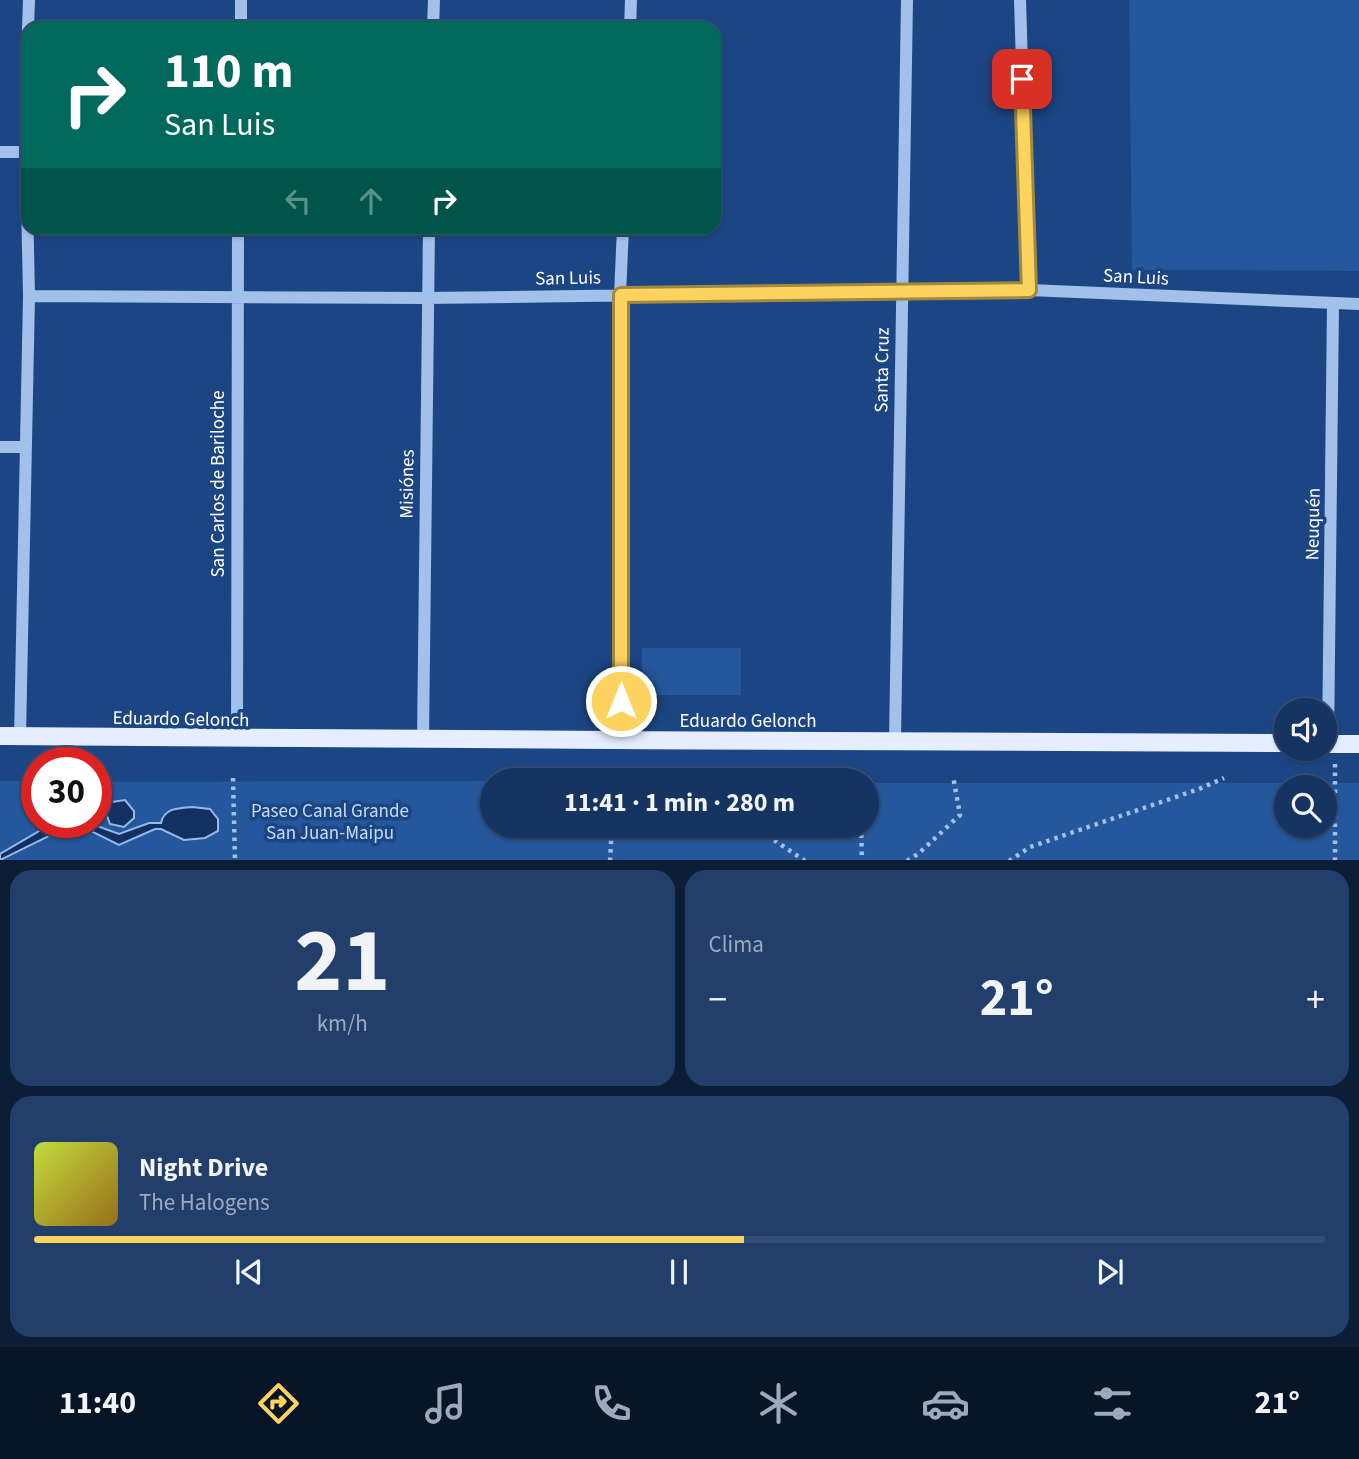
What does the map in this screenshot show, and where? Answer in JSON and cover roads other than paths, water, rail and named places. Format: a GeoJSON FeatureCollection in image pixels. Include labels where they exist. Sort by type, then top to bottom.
{"type":"FeatureCollection","features":[{"type":"Feature","properties":{"kind":"main road","name":"Eduardo Gelonch"},"geometry":{"type":"LineString","coordinates":[[0,737],[1274,743]]}},
{"type":"Feature","properties":{"kind":"main road"},"geometry":{"type":"LineString","coordinates":[[1337,744],[1359,744]]}},
{"type":"Feature","properties":{"kind":"street"},"geometry":{"type":"LineString","coordinates":[[28,21],[29,0]]}},
{"type":"Feature","properties":{"kind":"street"},"geometry":{"type":"LineString","coordinates":[[241,0],[241,21]]}},
{"type":"Feature","properties":{"kind":"street"},"geometry":{"type":"LineString","coordinates":[[433,21],[434,0]]}},
{"type":"Feature","properties":{"kind":"street"},"geometry":{"type":"LineString","coordinates":[[630,21],[631,0]]}},
{"type":"Feature","properties":{"kind":"street","name":"Santa Cruz"},"geometry":{"type":"LineString","coordinates":[[895,741],[906,0]]}},
{"type":"Feature","properties":{"kind":"street"},"geometry":{"type":"LineString","coordinates":[[1020,0],[1029,290]]}},
{"type":"Feature","properties":{"kind":"street"},"geometry":{"type":"LineString","coordinates":[[0,152],[21,152]]}},
{"type":"Feature","properties":{"kind":"street"},"geometry":{"type":"LineString","coordinates":[[20,737],[29,296],[28,235]]}},
{"type":"Feature","properties":{"kind":"street","name":"San Carlos de Bariloche"},"geometry":{"type":"LineString","coordinates":[[237,235],[237,740]]}},
{"type":"Feature","properties":{"kind":"street","name":"Misiónes"},"geometry":{"type":"LineString","coordinates":[[423,740],[429,235]]}},
{"type":"Feature","properties":{"kind":"street"},"geometry":{"type":"LineString","coordinates":[[621,740],[623,235]]}},
{"type":"Feature","properties":{"kind":"street","name":"San Luis"},"geometry":{"type":"LineString","coordinates":[[29,296],[427,298],[1029,290],[1359,304]]}},
{"type":"Feature","properties":{"kind":"street","name":"Neuquén"},"geometry":{"type":"LineString","coordinates":[[1329,698],[1333,304]]}},
{"type":"Feature","properties":{"kind":"street"},"geometry":{"type":"LineString","coordinates":[[0,447],[25,447]]}},
{"type":"Feature","properties":{"kind":"park label","name":"Paseo Canal Grande San Juan-Maipu"},"geometry":{"type":"Point","coordinates":[330,821]}}]}
